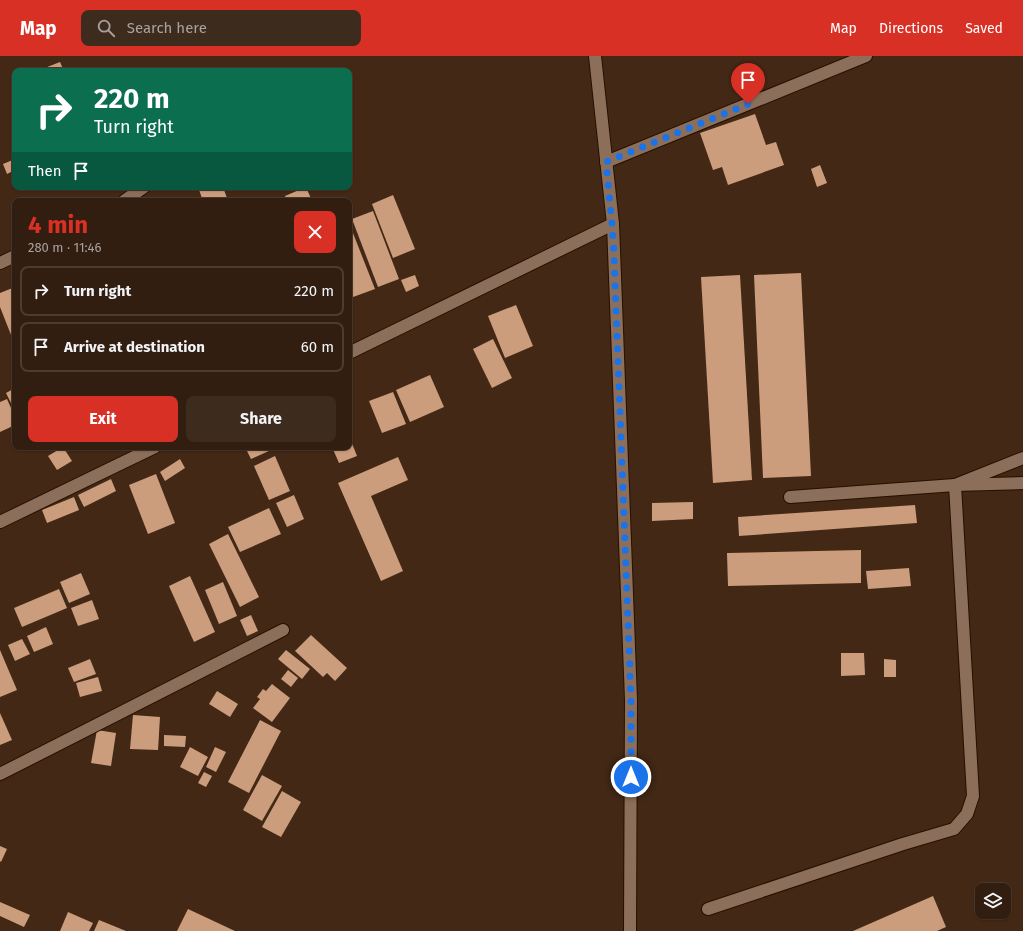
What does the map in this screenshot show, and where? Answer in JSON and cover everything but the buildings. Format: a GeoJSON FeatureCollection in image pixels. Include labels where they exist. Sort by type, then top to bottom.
{"type":"FeatureCollection","features":[{"type":"Feature","properties":{"kind":"street"},"geometry":{"type":"LineString","coordinates":[[595,56],[612,224],[631,700],[630,931]]}},
{"type":"Feature","properties":{"kind":"street"},"geometry":{"type":"LineString","coordinates":[[606,162],[866,56]]}},
{"type":"Feature","properties":{"kind":"street"},"geometry":{"type":"LineString","coordinates":[[128,198],[140,190]]}},
{"type":"Feature","properties":{"kind":"street"},"geometry":{"type":"LineString","coordinates":[[352,352],[612,224]]}},
{"type":"Feature","properties":{"kind":"street"},"geometry":{"type":"LineString","coordinates":[[0,263],[12,257]]}},
{"type":"Feature","properties":{"kind":"street"},"geometry":{"type":"LineString","coordinates":[[0,522],[149,450]]}},
{"type":"Feature","properties":{"kind":"street"},"geometry":{"type":"LineString","coordinates":[[954,485],[1023,458]]}},
{"type":"Feature","properties":{"kind":"street"},"geometry":{"type":"LineString","coordinates":[[790,497],[954,485],[1023,483]]}},
{"type":"Feature","properties":{"kind":"street"},"geometry":{"type":"LineString","coordinates":[[708,909],[902,844],[954,829],[967,814],[973,796],[954,485]]}},
{"type":"Feature","properties":{"kind":"street"},"geometry":{"type":"LineString","coordinates":[[0,774],[284,630]]}},
{"type":"Feature","properties":{"kind":"route"},"geometry":{"type":"LineString","coordinates":[[631,777],[631,700],[614,256],[606,162],[748,104]]}}]}
